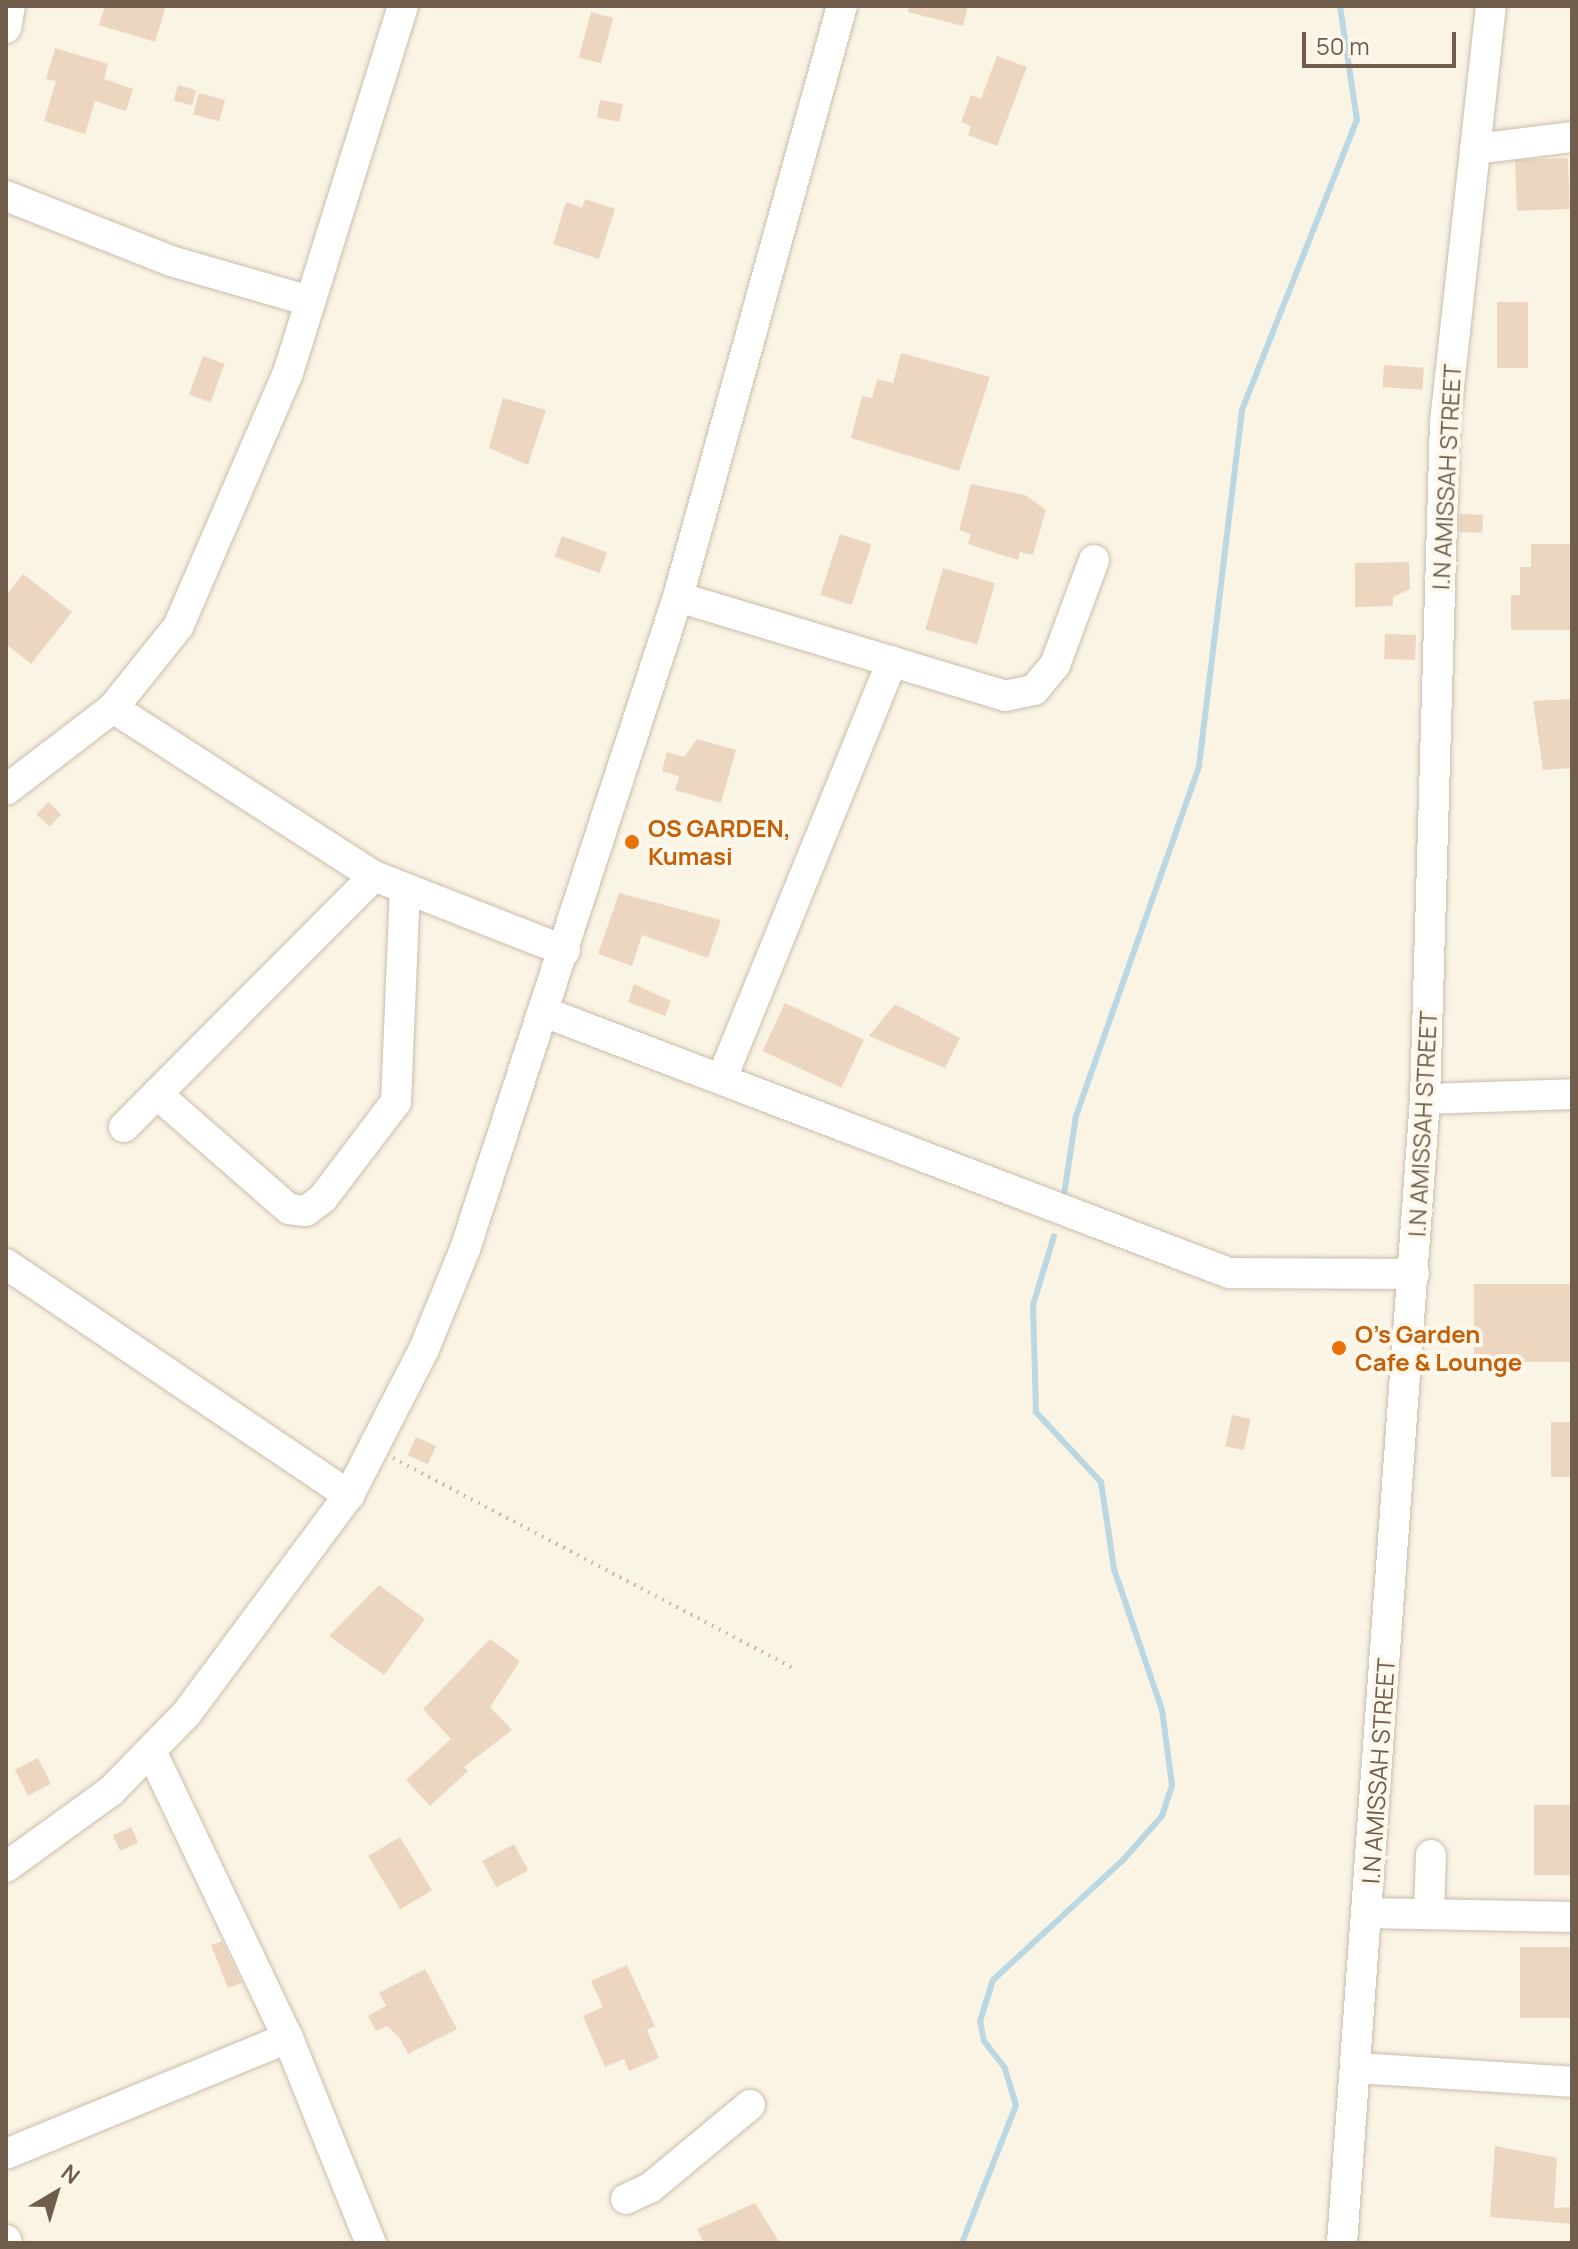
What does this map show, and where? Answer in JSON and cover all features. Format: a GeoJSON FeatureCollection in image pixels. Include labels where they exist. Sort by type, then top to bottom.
{"type":"FeatureCollection","features":[{"type":"Feature","properties":{"kind":"street"},"geometry":{"type":"LineString","coordinates":[[6,28],[10,6]]}},
{"type":"Feature","properties":{"kind":"street"},"geometry":{"type":"LineString","coordinates":[[13,773],[113,708],[178,627],[288,373],[403,6]]}},
{"type":"Feature","properties":{"kind":"street","name":"I.N AMISSAH STREET"},"geometry":{"type":"LineString","coordinates":[[1342,2243],[1425,1099],[1445,422],[1491,6]]}},
{"type":"Feature","properties":{"kind":"street"},"geometry":{"type":"LineString","coordinates":[[6,1867],[153,1755],[349,1495],[465,1249],[565,951],[678,597],[837,10]]}},
{"type":"Feature","properties":{"kind":"street"},"geometry":{"type":"LineString","coordinates":[[1475,149],[1572,137]]}},
{"type":"Feature","properties":{"kind":"street"},"geometry":{"type":"LineString","coordinates":[[6,196],[171,261],[310,301]]}},
{"type":"Feature","properties":{"kind":"street"},"geometry":{"type":"LineString","coordinates":[[678,597],[1005,696],[1034,690],[1055,665],[1094,560]]}},
{"type":"Feature","properties":{"kind":"street"},"geometry":{"type":"LineString","coordinates":[[722,1078],[892,661]]}},
{"type":"Feature","properties":{"kind":"street"},"geometry":{"type":"LineString","coordinates":[[113,708],[374,876],[405,891],[565,951]]}},
{"type":"Feature","properties":{"kind":"street"},"geometry":{"type":"LineString","coordinates":[[124,1127],[374,876]]}},
{"type":"Feature","properties":{"kind":"street"},"geometry":{"type":"LineString","coordinates":[[157,1094],[289,1209],[314,1205],[396,1102],[405,891]]}},
{"type":"Feature","properties":{"kind":"street"},"geometry":{"type":"LineString","coordinates":[[544,1012],[1229,1273],[1414,1274]]}},
{"type":"Feature","properties":{"kind":"street"},"geometry":{"type":"LineString","coordinates":[[1425,1099],[1572,1094]]}},
{"type":"Feature","properties":{"kind":"street"},"geometry":{"type":"LineString","coordinates":[[6,1264],[349,1495]]}},
{"type":"Feature","properties":{"kind":"street"},"geometry":{"type":"LineString","coordinates":[[153,1755],[288,2038],[371,2243]]}},
{"type":"Feature","properties":{"kind":"street"},"geometry":{"type":"LineString","coordinates":[[1429,1912],[1431,1855]]}},
{"type":"Feature","properties":{"kind":"street"},"geometry":{"type":"LineString","coordinates":[[1368,1913],[1572,1917]]}},
{"type":"Feature","properties":{"kind":"street"},"geometry":{"type":"LineString","coordinates":[[6,2154],[288,2038]]}},
{"type":"Feature","properties":{"kind":"street"},"geometry":{"type":"LineString","coordinates":[[1357,2068],[1572,2082]]}},
{"type":"Feature","properties":{"kind":"street"},"geometry":{"type":"LineString","coordinates":[[626,2199],[650,2188],[750,2105]]}},
{"type":"Feature","properties":{"kind":"path"},"geometry":{"type":"LineString","coordinates":[[374,1447],[793,1668]]}},
{"type":"Feature","properties":{"kind":"building"},"geometry":{"type":"Polygon","coordinates":[[[105,6],[166,6],[155,42],[99,25],[105,6]]]}},
{"type":"Feature","properties":{"kind":"building"},"geometry":{"type":"Polygon","coordinates":[[[909,6],[968,6],[963,26],[908,12],[909,6]]]}},
{"type":"Feature","properties":{"kind":"building"},"geometry":{"type":"Polygon","coordinates":[[[591,12],[613,18],[601,63],[579,57],[591,12]]]}},
{"type":"Feature","properties":{"kind":"building"},"geometry":{"type":"Polygon","coordinates":[[[55,48],[108,64],[104,79],[133,89],[126,111],[95,101],[85,134],[44,121],[56,81],[46,79],[55,48]]]}},
{"type":"Feature","properties":{"kind":"building"},"geometry":{"type":"Polygon","coordinates":[[[997,56],[1027,67],[997,146],[968,135],[971,126],[961,122],[971,95],[981,99],[997,56]]]}},
{"type":"Feature","properties":{"kind":"building"},"geometry":{"type":"Polygon","coordinates":[[[178,85],[196,90],[192,106],[174,100],[178,85]]]}},
{"type":"Feature","properties":{"kind":"building"},"geometry":{"type":"Polygon","coordinates":[[[199,93],[225,100],[219,121],[193,114],[199,93]]]}},
{"type":"Feature","properties":{"kind":"building"},"geometry":{"type":"Polygon","coordinates":[[[600,100],[623,104],[620,122],[597,118],[600,100]]]}},
{"type":"Feature","properties":{"kind":"building"},"geometry":{"type":"Polygon","coordinates":[[[1568,158],[1570,209],[1517,211],[1515,160],[1568,158]]]}},
{"type":"Feature","properties":{"kind":"building"},"geometry":{"type":"Polygon","coordinates":[[[585,199],[615,209],[599,259],[553,244],[566,202],[582,208],[585,199]]]}},
{"type":"Feature","properties":{"kind":"building"},"geometry":{"type":"Polygon","coordinates":[[[1497,302],[1528,302],[1528,368],[1497,368],[1497,302]]]}},
{"type":"Feature","properties":{"kind":"building"},"geometry":{"type":"Polygon","coordinates":[[[901,353],[990,377],[959,471],[851,438],[862,396],[872,398],[877,379],[893,383],[901,353]]]}},
{"type":"Feature","properties":{"kind":"building"},"geometry":{"type":"Polygon","coordinates":[[[203,356],[225,364],[211,402],[189,395],[203,356]]]}},
{"type":"Feature","properties":{"kind":"building"},"geometry":{"type":"Polygon","coordinates":[[[1384,365],[1424,368],[1422,390],[1382,387],[1384,365]]]}},
{"type":"Feature","properties":{"kind":"building"},"geometry":{"type":"Polygon","coordinates":[[[503,398],[546,410],[528,465],[489,448],[503,398]]]}},
{"type":"Feature","properties":{"kind":"building"},"geometry":{"type":"Polygon","coordinates":[[[971,484],[1025,495],[1046,510],[1033,555],[1020,552],[1018,560],[968,544],[971,534],[959,530],[971,484]]]}},
{"type":"Feature","properties":{"kind":"building"},"geometry":{"type":"Polygon","coordinates":[[[1460,514],[1483,515],[1482,533],[1459,532],[1460,514]]]}},
{"type":"Feature","properties":{"kind":"building"},"geometry":{"type":"Polygon","coordinates":[[[840,534],[871,544],[852,605],[820,595],[840,534]]]}},
{"type":"Feature","properties":{"kind":"building"},"geometry":{"type":"Polygon","coordinates":[[[562,536],[607,552],[600,573],[554,557],[562,536]]]}},
{"type":"Feature","properties":{"kind":"building"},"geometry":{"type":"Polygon","coordinates":[[[1531,544],[1572,544],[1572,630],[1511,630],[1511,595],[1520,595],[1520,567],[1531,567],[1531,544]]]}},
{"type":"Feature","properties":{"kind":"building"},"geometry":{"type":"Polygon","coordinates":[[[1409,562],[1410,589],[1393,597],[1393,606],[1355,607],[1355,563],[1409,562]]]}},
{"type":"Feature","properties":{"kind":"building"},"geometry":{"type":"Polygon","coordinates":[[[943,568],[995,583],[977,644],[925,630],[943,568]]]}},
{"type":"Feature","properties":{"kind":"building"},"geometry":{"type":"Polygon","coordinates":[[[23,574],[72,612],[31,664],[6,644],[6,595],[23,574]]]}},
{"type":"Feature","properties":{"kind":"building"},"geometry":{"type":"Polygon","coordinates":[[[1385,634],[1416,635],[1415,660],[1384,659],[1385,634]]]}},
{"type":"Feature","properties":{"kind":"building"},"geometry":{"type":"Polygon","coordinates":[[[1572,699],[1572,768],[1543,770],[1533,701],[1572,699]]]}},
{"type":"Feature","properties":{"kind":"building"},"geometry":{"type":"Polygon","coordinates":[[[697,739],[736,750],[721,803],[675,790],[679,776],[662,771],[667,752],[684,757],[697,739]]]}},
{"type":"Feature","properties":{"kind":"building"},"geometry":{"type":"Polygon","coordinates":[[[48,802],[61,814],[50,827],[36,814],[48,802]]]}},
{"type":"Feature","properties":{"kind":"building"},"geometry":{"type":"Polygon","coordinates":[[[619,893],[721,920],[708,958],[642,935],[632,966],[598,954],[619,893]]]}},
{"type":"Feature","properties":{"kind":"building"},"geometry":{"type":"Polygon","coordinates":[[[634,984],[671,1001],[665,1016],[628,1002],[634,984]]]}},
{"type":"Feature","properties":{"kind":"building"},"geometry":{"type":"Polygon","coordinates":[[[785,1003],[864,1040],[841,1088],[763,1051],[785,1003]]]}},
{"type":"Feature","properties":{"kind":"building"},"geometry":{"type":"Polygon","coordinates":[[[895,1004],[960,1038],[945,1068],[869,1036],[895,1004]]]}},
{"type":"Feature","properties":{"kind":"building"},"geometry":{"type":"Polygon","coordinates":[[[1474,1284],[1572,1284],[1572,1362],[1474,1362],[1474,1284]]]}},
{"type":"Feature","properties":{"kind":"building"},"geometry":{"type":"Polygon","coordinates":[[[1232,1415],[1251,1419],[1244,1450],[1225,1446],[1232,1415]]]}},
{"type":"Feature","properties":{"kind":"building"},"geometry":{"type":"Polygon","coordinates":[[[1551,1422],[1572,1422],[1572,1477],[1551,1477],[1551,1422]]]}},
{"type":"Feature","properties":{"kind":"building"},"geometry":{"type":"Polygon","coordinates":[[[416,1437],[436,1446],[428,1464],[408,1455],[416,1437]]]}},
{"type":"Feature","properties":{"kind":"building"},"geometry":{"type":"Polygon","coordinates":[[[379,1585],[425,1619],[384,1675],[329,1636],[379,1585]]]}},
{"type":"Feature","properties":{"kind":"building"},"geometry":{"type":"Polygon","coordinates":[[[490,1639],[520,1661],[490,1707],[512,1730],[464,1767],[468,1771],[430,1806],[406,1780],[451,1739],[423,1709],[490,1639]]]}},
{"type":"Feature","properties":{"kind":"building"},"geometry":{"type":"Polygon","coordinates":[[[38,1758],[51,1784],[28,1796],[15,1770],[38,1758]]]}},
{"type":"Feature","properties":{"kind":"building"},"geometry":{"type":"Polygon","coordinates":[[[1534,1805],[1572,1805],[1572,1875],[1534,1875],[1534,1805]]]}},
{"type":"Feature","properties":{"kind":"building"},"geometry":{"type":"Polygon","coordinates":[[[131,1827],[138,1842],[120,1851],[113,1835],[131,1827]]]}},
{"type":"Feature","properties":{"kind":"building"},"geometry":{"type":"Polygon","coordinates":[[[400,1837],[432,1890],[400,1909],[368,1856],[400,1837]]]}},
{"type":"Feature","properties":{"kind":"building"},"geometry":{"type":"Polygon","coordinates":[[[514,1844],[528,1870],[496,1887],[482,1861],[514,1844]]]}},
{"type":"Feature","properties":{"kind":"building"},"geometry":{"type":"Polygon","coordinates":[[[222,1941],[242,1983],[228,1988],[211,1945],[222,1941]]]}},
{"type":"Feature","properties":{"kind":"building"},"geometry":{"type":"Polygon","coordinates":[[[1520,1947],[1572,1947],[1572,2018],[1520,2018],[1520,1947]]]}},
{"type":"Feature","properties":{"kind":"building"},"geometry":{"type":"Polygon","coordinates":[[[627,1965],[655,2026],[647,2030],[659,2058],[629,2071],[624,2059],[605,2067],[583,2016],[603,2007],[591,1981],[627,1965]]]}},
{"type":"Feature","properties":{"kind":"building"},"geometry":{"type":"Polygon","coordinates":[[[425,1969],[457,2029],[408,2054],[399,2037],[387,2026],[376,2031],[368,2016],[386,2006],[379,1993],[425,1969]]]}},
{"type":"Feature","properties":{"kind":"building"},"geometry":{"type":"Polygon","coordinates":[[[1495,2146],[1557,2158],[1554,2208],[1572,2207],[1572,2224],[1490,2217],[1495,2146]]]}},
{"type":"Feature","properties":{"kind":"building"},"geometry":{"type":"Polygon","coordinates":[[[755,2203],[780,2243],[704,2243],[697,2229],[755,2203]]]}},
{"type":"Feature","properties":{"kind":"waterway"},"geometry":{"type":"LineString","coordinates":[[1064,1195],[1076,1116],[1199,766],[1242,410],[1357,120],[1340,6]]}},
{"type":"Feature","properties":{"kind":"waterway"},"geometry":{"type":"LineString","coordinates":[[962,2243],[1016,2105],[1005,2068],[984,2041],[980,2021],[993,1980],[1124,1859],[1162,1816],[1172,1785],[1162,1710],[1114,1569],[1101,1482],[1036,1412],[1033,1305],[1054,1236]]}},
{"type":"Feature","properties":{"kind":"place","name":"OS GARDEN, Kumasi"},"geometry":{"type":"Point","coordinates":[632,842]}},
{"type":"Feature","properties":{"kind":"place","name":"O's Garden Cafe & Lounge"},"geometry":{"type":"Point","coordinates":[1339,1348]}}]}
